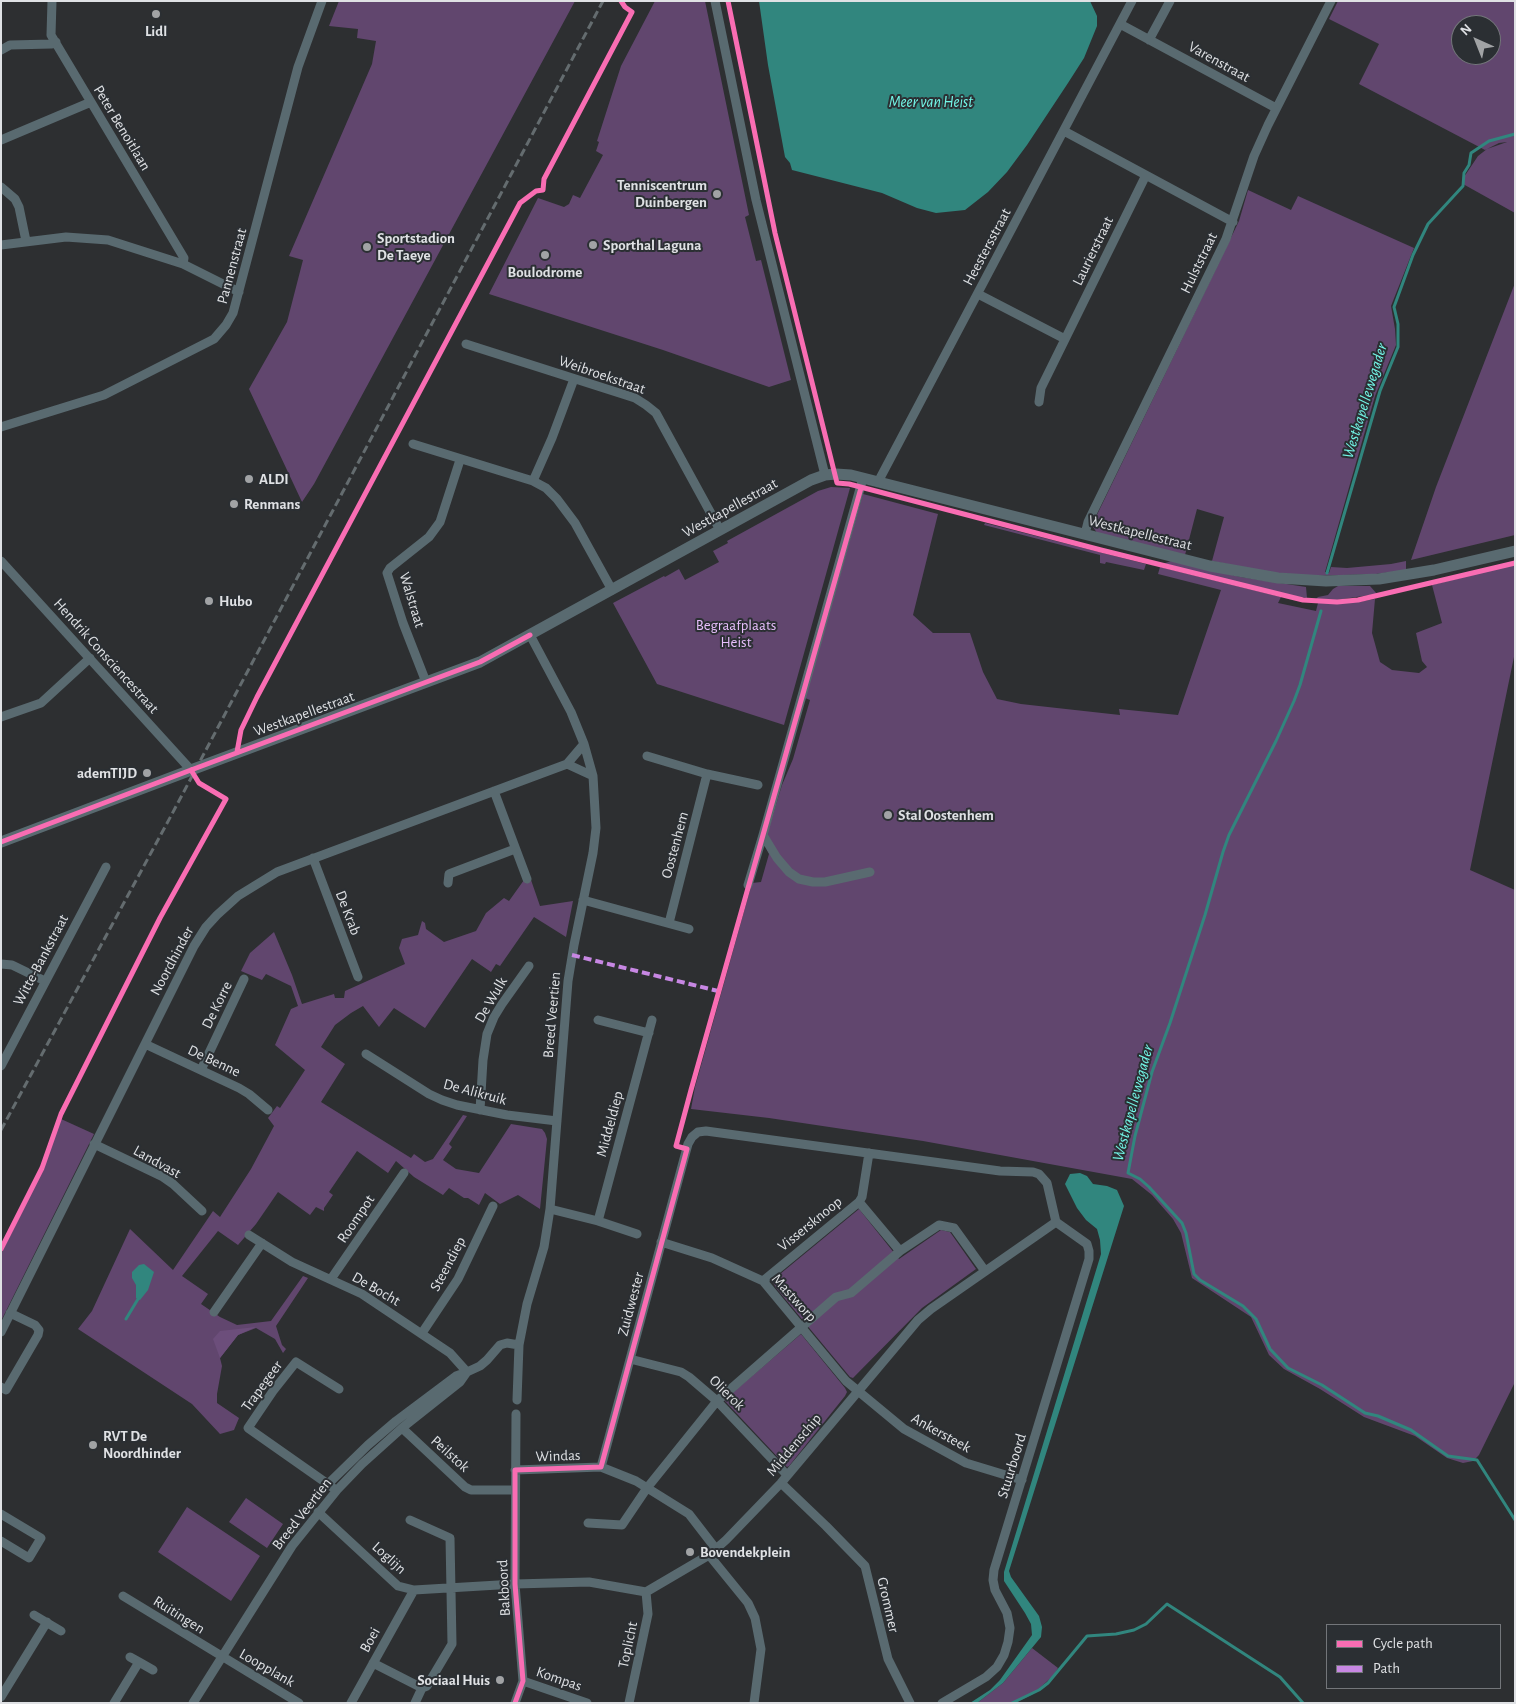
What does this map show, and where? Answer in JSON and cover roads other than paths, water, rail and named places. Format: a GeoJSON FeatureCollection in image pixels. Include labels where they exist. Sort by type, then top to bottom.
{"type":"FeatureCollection","features":[{"type":"Feature","properties":{"kind":"street","name":"Peter Benoitlaan"},"geometry":{"type":"LineString","coordinates":[[52,1],[51,35],[184,258],[183,264]]}},
{"type":"Feature","properties":{"kind":"street","name":"Pannenstraat"},"geometry":{"type":"LineString","coordinates":[[1,427],[104,395],[196,350],[214,339],[226,325],[233,313],[239,292],[298,67],[322,1]]}},
{"type":"Feature","properties":{"kind":"street"},"geometry":{"type":"LineString","coordinates":[[715,1],[756,200],[825,475]]}},
{"type":"Feature","properties":{"kind":"street","name":"Heestersstraat"},"geometry":{"type":"LineString","coordinates":[[878,482],[1132,1]]}},
{"type":"Feature","properties":{"kind":"street"},"geometry":{"type":"LineString","coordinates":[[1120,24],[1149,40],[1170,1]]}},
{"type":"Feature","properties":{"kind":"street","name":"Hulststraat"},"geometry":{"type":"LineString","coordinates":[[1085,534],[1088,522],[1226,239],[1254,156],[1276,108],[1331,1]]}},
{"type":"Feature","properties":{"kind":"street","name":"Varenstraat"},"geometry":{"type":"LineString","coordinates":[[1149,40],[1276,108]]}},
{"type":"Feature","properties":{"kind":"street"},"geometry":{"type":"LineString","coordinates":[[1,50],[10,45],[52,44],[56,42]]}},
{"type":"Feature","properties":{"kind":"street"},"geometry":{"type":"LineString","coordinates":[[1,140],[91,102]]}},
{"type":"Feature","properties":{"kind":"street"},"geometry":{"type":"LineString","coordinates":[[1064,131],[1233,222]]}},
{"type":"Feature","properties":{"kind":"street","name":"Laurierstraat"},"geometry":{"type":"LineString","coordinates":[[1039,402],[1041,388],[1146,175]]}},
{"type":"Feature","properties":{"kind":"street"},"geometry":{"type":"LineString","coordinates":[[1,188],[20,207],[26,241]]}},
{"type":"Feature","properties":{"kind":"street"},"geometry":{"type":"LineString","coordinates":[[1,245],[66,237],[108,240],[183,264],[239,292]]}},
{"type":"Feature","properties":{"kind":"street"},"geometry":{"type":"LineString","coordinates":[[978,294],[1065,339]]}},
{"type":"Feature","properties":{"kind":"street","name":"Weibroekstraat"},"geometry":{"type":"LineString","coordinates":[[466,344],[635,398],[646,404],[656,413],[720,530]]}},
{"type":"Feature","properties":{"kind":"street"},"geometry":{"type":"LineString","coordinates":[[533,481],[563,412],[574,379]]}},
{"type":"Feature","properties":{"kind":"street"},"geometry":{"type":"LineString","coordinates":[[412,444],[533,481],[546,488],[568,512],[584,537],[612,590]]}},
{"type":"Feature","properties":{"kind":"street","name":"Walstraat"},"geometry":{"type":"LineString","coordinates":[[426,682],[403,623],[387,573],[390,568],[429,537],[440,522],[460,460]]}},
{"type":"Feature","properties":{"kind":"street","name":"Westkapellestraat"},"geometry":{"type":"LineString","coordinates":[[1,842],[480,662],[811,480],[825,475],[843,474],[863,478],[1195,562],[1247,574],[1278,578],[1326,581],[1379,579],[1434,570],[1515,551]]}},
{"type":"Feature","properties":{"kind":"street"},"geometry":{"type":"LineString","coordinates":[[748,885],[863,478]]}},
{"type":"Feature","properties":{"kind":"street","name":"Hendrik Consciencestraat"},"geometry":{"type":"LineString","coordinates":[[1,562],[191,770]]}},
{"type":"Feature","properties":{"kind":"street","name":"Breed Veertien"},"geometry":{"type":"LineString","coordinates":[[328,1484],[368,1445],[443,1385],[456,1376],[480,1366],[503,1343],[519,1345],[527,1304],[544,1247],[550,1209],[568,981],[593,853],[596,828],[592,776],[584,744],[571,712],[530,635]]}},
{"type":"Feature","properties":{"kind":"street"},"geometry":{"type":"LineString","coordinates":[[1,717],[41,703],[90,658]]}},
{"type":"Feature","properties":{"kind":"street","name":"Noordhinder"},"geometry":{"type":"LineString","coordinates":[[1,1332],[194,946],[206,927],[217,915],[238,896],[277,872],[567,764],[584,744]]}},
{"type":"Feature","properties":{"kind":"street"},"geometry":{"type":"LineString","coordinates":[[647,756],[707,774],[758,785]]}},
{"type":"Feature","properties":{"kind":"street"},"geometry":{"type":"LineString","coordinates":[[567,764],[592,776]]}},
{"type":"Feature","properties":{"kind":"street","name":"Oostenhem"},"geometry":{"type":"LineString","coordinates":[[669,923],[707,774]]}},
{"type":"Feature","properties":{"kind":"street"},"geometry":{"type":"LineString","coordinates":[[494,791],[527,879]]}},
{"type":"Feature","properties":{"kind":"street"},"geometry":{"type":"LineString","coordinates":[[763,835],[777,858],[789,872],[799,879],[825,882],[870,872]]}},
{"type":"Feature","properties":{"kind":"street"},"geometry":{"type":"LineString","coordinates":[[448,883],[449,874],[515,849]]}},
{"type":"Feature","properties":{"kind":"street","name":"De Krab"},"geometry":{"type":"LineString","coordinates":[[313,858],[358,977]]}},
{"type":"Feature","properties":{"kind":"street","name":"Witte-Bankstraat"},"geometry":{"type":"LineString","coordinates":[[1,1066],[106,867]]}},
{"type":"Feature","properties":{"kind":"street"},"geometry":{"type":"LineString","coordinates":[[583,900],[690,929]]}},
{"type":"Feature","properties":{"kind":"street"},"geometry":{"type":"LineString","coordinates":[[1,964],[12,965],[45,981]]}},
{"type":"Feature","properties":{"kind":"street","name":"De Wulk"},"geometry":{"type":"LineString","coordinates":[[480,1110],[483,1060],[487,1034],[494,1017],[528,966]]}},
{"type":"Feature","properties":{"kind":"street","name":"De Korre"},"geometry":{"type":"LineString","coordinates":[[200,1070],[244,979]]}},
{"type":"Feature","properties":{"kind":"street"},"geometry":{"type":"LineString","coordinates":[[598,1020],[649,1033]]}},
{"type":"Feature","properties":{"kind":"street","name":"Middeldiep"},"geometry":{"type":"LineString","coordinates":[[598,1221],[652,1020]]}},
{"type":"Feature","properties":{"kind":"street","name":"De Benne"},"geometry":{"type":"LineString","coordinates":[[145,1044],[249,1094],[268,1110]]}},
{"type":"Feature","properties":{"kind":"street","name":"De Alikruik"},"geometry":{"type":"LineString","coordinates":[[366,1054],[429,1094],[457,1105],[507,1116],[557,1121]]}},
{"type":"Feature","properties":{"kind":"street","name":"Zuidwester"},"geometry":{"type":"LineString","coordinates":[[601,1467],[688,1144],[698,1132],[706,1131],[1000,1171],[1033,1172],[1039,1174],[1047,1183],[1056,1222]]}},
{"type":"Feature","properties":{"kind":"street","name":"Landvast"},"geometry":{"type":"LineString","coordinates":[[94,1144],[163,1177],[202,1211]]}},
{"type":"Feature","properties":{"kind":"street","name":"Vissersknoop"},"geometry":{"type":"LineString","coordinates":[[763,1281],[860,1202],[869,1153]]}},
{"type":"Feature","properties":{"kind":"street","name":"Roompot"},"geometry":{"type":"LineString","coordinates":[[331,1280],[404,1173]]}},
{"type":"Feature","properties":{"kind":"street"},"geometry":{"type":"LineString","coordinates":[[860,1202],[900,1251]]}},
{"type":"Feature","properties":{"kind":"street","name":"Steendiep"},"geometry":{"type":"LineString","coordinates":[[422,1333],[458,1279],[493,1206]]}},
{"type":"Feature","properties":{"kind":"street"},"geometry":{"type":"LineString","coordinates":[[550,1209],[598,1221],[637,1234]]}},
{"type":"Feature","properties":{"kind":"street","name":"Middenschip"},"geometry":{"type":"LineString","coordinates":[[646,1592],[712,1552],[781,1483],[918,1320],[1056,1222]]}},
{"type":"Feature","properties":{"kind":"street","name":"Stuurboord"},"geometry":{"type":"LineString","coordinates":[[942,1703],[986,1677],[997,1666],[1004,1655],[1010,1628],[1007,1613],[995,1590],[994,1575],[1089,1259],[1087,1244],[1056,1222]]}},
{"type":"Feature","properties":{"kind":"street"},"geometry":{"type":"LineString","coordinates":[[588,1524],[622,1525],[647,1488],[717,1401],[836,1297],[851,1293],[900,1251],[939,1225],[954,1228],[985,1271]]}},
{"type":"Feature","properties":{"kind":"street","name":"De Bocht"},"geometry":{"type":"LineString","coordinates":[[250,1234],[292,1262],[362,1294],[450,1353],[467,1372]]}},
{"type":"Feature","properties":{"kind":"street","name":"Mastworp"},"geometry":{"type":"LineString","coordinates":[[661,1242],[712,1258],[763,1281],[846,1380],[858,1390]]}},
{"type":"Feature","properties":{"kind":"street"},"geometry":{"type":"LineString","coordinates":[[214,1312],[262,1243]]}},
{"type":"Feature","properties":{"kind":"street"},"geometry":{"type":"LineString","coordinates":[[1,1387],[6,1390],[38,1335],[39,1330],[35,1325],[10,1312]]}},
{"type":"Feature","properties":{"kind":"street"},"geometry":{"type":"LineString","coordinates":[[517,1400],[519,1345]]}},
{"type":"Feature","properties":{"kind":"street","name":"Olierok"},"geometry":{"type":"LineString","coordinates":[[630,1359],[681,1372],[689,1377],[717,1401],[788,1475]]}},
{"type":"Feature","properties":{"kind":"street","name":"Trapegeer"},"geometry":{"type":"LineString","coordinates":[[337,1490],[248,1428],[273,1391],[296,1362],[339,1389]]}},
{"type":"Feature","properties":{"kind":"street","name":"Breed Veertien"},"geometry":{"type":"LineString","coordinates":[[193,1703],[292,1546],[318,1512],[362,1464],[402,1428],[460,1382],[467,1372]]}},
{"type":"Feature","properties":{"kind":"street","name":"Ankersteek"},"geometry":{"type":"LineString","coordinates":[[858,1390],[904,1429],[966,1463],[1022,1480]]}},
{"type":"Feature","properties":{"kind":"street","name":"Bakboord"},"geometry":{"type":"LineString","coordinates":[[516,1414],[515,1584],[522,1681],[518,1702]]}},
{"type":"Feature","properties":{"kind":"street","name":"Peilstok"},"geometry":{"type":"LineString","coordinates":[[402,1428],[471,1490],[515,1490]]}},
{"type":"Feature","properties":{"kind":"street","name":"Windas"},"geometry":{"type":"LineString","coordinates":[[515,1470],[601,1467],[636,1481],[689,1514],[712,1552],[748,1603],[755,1618],[761,1650],[754,1703]]}},
{"type":"Feature","properties":{"kind":"street","name":"Grommer"},"geometry":{"type":"LineString","coordinates":[[781,1483],[865,1566],[888,1659],[910,1703]]}},
{"type":"Feature","properties":{"kind":"street","name":"Loglijn"},"geometry":{"type":"LineString","coordinates":[[318,1512],[398,1586],[414,1590],[515,1584]]}},
{"type":"Feature","properties":{"kind":"street"},"geometry":{"type":"LineString","coordinates":[[1,1514],[41,1538],[29,1558],[1,1541]]}},
{"type":"Feature","properties":{"kind":"street"},"geometry":{"type":"LineString","coordinates":[[410,1520],[450,1538],[452,1587],[452,1644],[427,1686],[422,1688],[415,1703]]}},
{"type":"Feature","properties":{"kind":"street"},"geometry":{"type":"LineString","coordinates":[[515,1584],[589,1582],[646,1592]]}},
{"type":"Feature","properties":{"kind":"street","name":"Boei"},"geometry":{"type":"LineString","coordinates":[[351,1703],[414,1590]]}},
{"type":"Feature","properties":{"kind":"street","name":"Toplicht"},"geometry":{"type":"LineString","coordinates":[[629,1703],[648,1614],[646,1592]]}},
{"type":"Feature","properties":{"kind":"street","name":"Ruitingen"},"geometry":{"type":"LineString","coordinates":[[123,1596],[221,1657]]}},
{"type":"Feature","properties":{"kind":"street"},"geometry":{"type":"LineString","coordinates":[[34,1615],[61,1631]]}},
{"type":"Feature","properties":{"kind":"street"},"geometry":{"type":"LineString","coordinates":[[1,1697],[47,1622]]}},
{"type":"Feature","properties":{"kind":"street"},"geometry":{"type":"LineString","coordinates":[[130,1657],[153,1670]]}},
{"type":"Feature","properties":{"kind":"street","name":"Loopplank"},"geometry":{"type":"LineString","coordinates":[[221,1657],[299,1703]]}},
{"type":"Feature","properties":{"kind":"street"},"geometry":{"type":"LineString","coordinates":[[114,1703],[139,1662]]}},
{"type":"Feature","properties":{"kind":"street"},"geometry":{"type":"LineString","coordinates":[[373,1664],[422,1688]]}},
{"type":"Feature","properties":{"kind":"street","name":"Kompas"},"geometry":{"type":"LineString","coordinates":[[522,1681],[587,1703]]}},
{"type":"Feature","properties":{"kind":"water","name":"Meer van Heist"},"geometry":{"type":"Polygon","coordinates":[[[759,1],[1090,1],[1097,16],[1097,26],[1084,58],[1007,172],[988,192],[965,210],[936,213],[917,208],[882,193],[792,170],[790,163],[785,157],[768,65],[759,1]]]}},
{"type":"Feature","properties":{"kind":"water"},"geometry":{"type":"Polygon","coordinates":[[[1080,1173],[1087,1176],[1093,1184],[1117,1190],[1124,1206],[1009,1571],[1011,1577],[1039,1616],[1042,1627],[1041,1637],[1003,1683],[977,1703],[970,1703],[990,1690],[1000,1680],[1032,1635],[1031,1624],[1004,1581],[1004,1572],[1101,1254],[1097,1229],[1086,1220],[1077,1208],[1065,1184],[1070,1174],[1080,1173]]]}},
{"type":"Feature","properties":{"kind":"water"},"geometry":{"type":"Polygon","coordinates":[[[144,1264],[154,1272],[148,1290],[140,1300],[136,1298],[136,1285],[132,1278],[132,1272],[139,1265],[144,1264]]]}},
{"type":"Feature","properties":{"kind":"waterway","name":"Westkapellewegader"},"geometry":{"type":"LineString","coordinates":[[1327,573],[1380,391],[1398,347],[1398,324],[1394,307],[1413,255],[1428,224],[1463,186],[1464,173],[1469,165],[1471,153],[1489,141],[1515,134]]}},
{"type":"Feature","properties":{"kind":"waterway","name":"Westkapellewegader"},"geometry":{"type":"LineString","coordinates":[[1321,611],[1294,701],[1229,835],[1223,852],[1205,915],[1152,1072],[1135,1136],[1128,1173],[1140,1179],[1149,1187],[1182,1223],[1186,1233],[1194,1274],[1200,1280],[1243,1306],[1256,1319],[1270,1349],[1288,1368],[1322,1385],[1365,1413],[1378,1416],[1411,1430],[1448,1456],[1477,1460],[1515,1520]]}},
{"type":"Feature","properties":{"kind":"waterway"},"geometry":{"type":"LineString","coordinates":[[126,1319],[138,1299]]}},
{"type":"Feature","properties":{"kind":"waterway"},"geometry":{"type":"LineString","coordinates":[[1012,1703],[1039,1690],[1048,1683],[1087,1636],[1116,1634],[1134,1630],[1146,1624],[1167,1604],[1280,1677],[1303,1703]]}},
{"type":"Feature","properties":{"kind":"railway"},"geometry":{"type":"LineString","coordinates":[[1,1130],[172,814],[603,1]]}},
{"type":"Feature","properties":{"kind":"place","name":"Lidl"},"geometry":{"type":"Point","coordinates":[156,14]}},
{"type":"Feature","properties":{"kind":"place","name":"Tenniscentrum Duinbergen"},"geometry":{"type":"Point","coordinates":[717,194]}},
{"type":"Feature","properties":{"kind":"place","name":"Sporthal Laguna"},"geometry":{"type":"Point","coordinates":[593,245]}},
{"type":"Feature","properties":{"kind":"place","name":"Sportstadion De Taeye"},"geometry":{"type":"Point","coordinates":[367,247]}},
{"type":"Feature","properties":{"kind":"place","name":"Boulodrome"},"geometry":{"type":"Point","coordinates":[545,255]}},
{"type":"Feature","properties":{"kind":"place","name":"ALDI"},"geometry":{"type":"Point","coordinates":[249,479]}},
{"type":"Feature","properties":{"kind":"place","name":"Renmans"},"geometry":{"type":"Point","coordinates":[234,504]}},
{"type":"Feature","properties":{"kind":"place","name":"Hubo"},"geometry":{"type":"Point","coordinates":[209,601]}},
{"type":"Feature","properties":{"kind":"place","name":"ademTIJD"},"geometry":{"type":"Point","coordinates":[147,773]}},
{"type":"Feature","properties":{"kind":"place","name":"Stal Oostenhem"},"geometry":{"type":"Point","coordinates":[888,815]}},
{"type":"Feature","properties":{"kind":"place","name":"RVT De Noordhinder"},"geometry":{"type":"Point","coordinates":[93,1445]}},
{"type":"Feature","properties":{"kind":"place","name":"Bovendekplein"},"geometry":{"type":"Point","coordinates":[690,1552]}},
{"type":"Feature","properties":{"kind":"place","name":"Sociaal Huis"},"geometry":{"type":"Point","coordinates":[500,1680]}},
{"type":"Feature","properties":{"kind":"park label","name":"Begraafplaats Heist"},"geometry":{"type":"Point","coordinates":[736,634]}}]}
